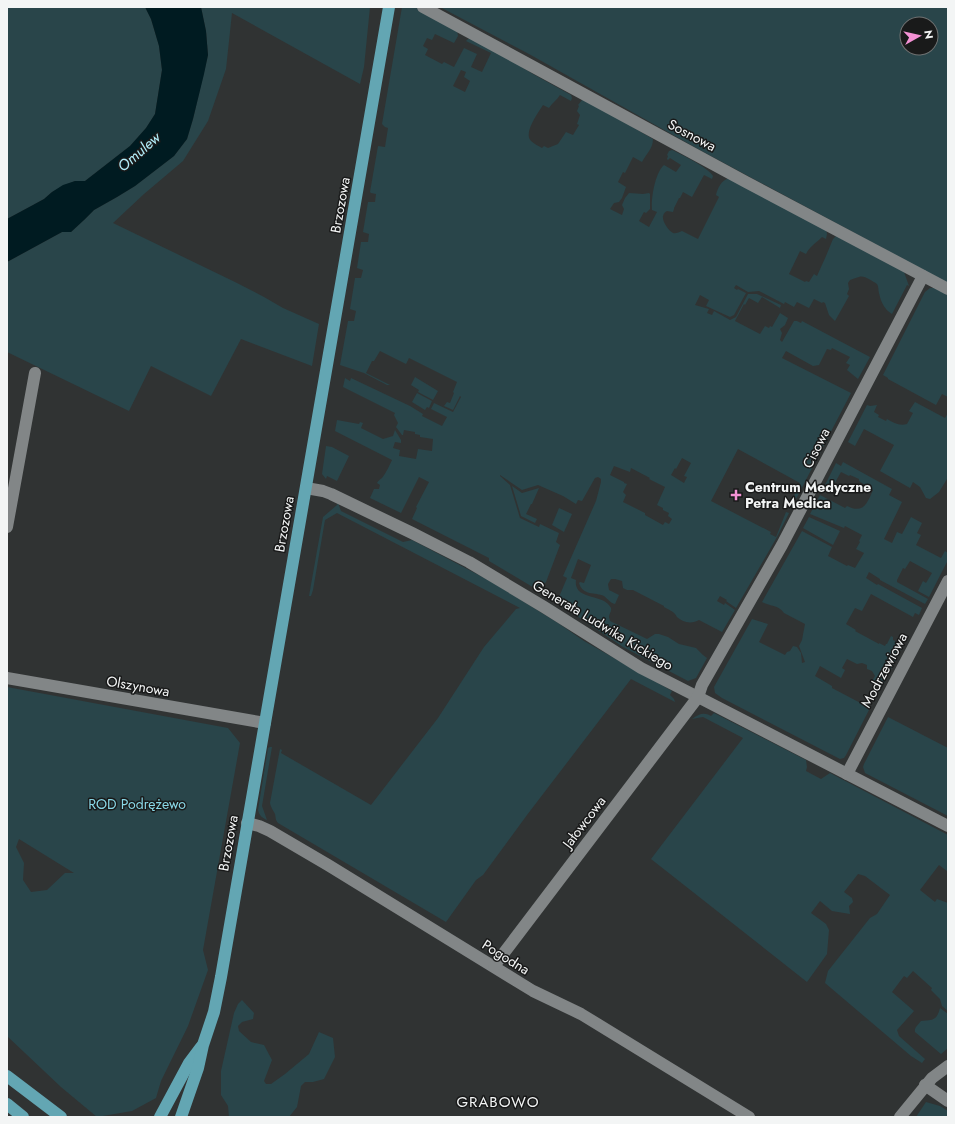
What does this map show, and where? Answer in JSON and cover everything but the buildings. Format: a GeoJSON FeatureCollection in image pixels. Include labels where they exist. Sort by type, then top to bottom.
{"type":"FeatureCollection","features":[{"type":"Feature","properties":{"kind":"main road","name":"Brzozowa"},"geometry":{"type":"LineString","coordinates":[[181,1117],[198,1068],[203,1045],[214,1012],[221,977],[389,7]]}},
{"type":"Feature","properties":{"kind":"main road","name":"Brzozowa"},"geometry":{"type":"LineString","coordinates":[[160,1117],[189,1063],[203,1045]]}},
{"type":"Feature","properties":{"kind":"main road"},"geometry":{"type":"LineString","coordinates":[[7,1076],[61,1117]]}},
{"type":"Feature","properties":{"kind":"main road"},"geometry":{"type":"LineString","coordinates":[[7,1104],[23,1117]]}},
{"type":"Feature","properties":{"kind":"street","name":"Sosnowa"},"geometry":{"type":"LineString","coordinates":[[423,7],[746,182],[948,289]]}},
{"type":"Feature","properties":{"kind":"street","name":"Cisowa"},"geometry":{"type":"LineString","coordinates":[[698,697],[702,685],[785,539],[923,276]]}},
{"type":"Feature","properties":{"kind":"street"},"geometry":{"type":"LineString","coordinates":[[7,527],[35,373]]}},
{"type":"Feature","properties":{"kind":"street","name":"Generała Ludwika Kickiego"},"geometry":{"type":"LineString","coordinates":[[306,488],[331,494],[457,556],[544,607],[641,668],[948,826]]}},
{"type":"Feature","properties":{"kind":"street","name":"Modrzewiowa"},"geometry":{"type":"LineString","coordinates":[[847,774],[948,581]]}},
{"type":"Feature","properties":{"kind":"street","name":"Olszynowa"},"geometry":{"type":"LineString","coordinates":[[7,678],[265,723]]}},
{"type":"Feature","properties":{"kind":"street","name":"Jałowcowa"},"geometry":{"type":"LineString","coordinates":[[494,966],[698,697]]}},
{"type":"Feature","properties":{"kind":"street","name":"Pogodna"},"geometry":{"type":"LineString","coordinates":[[247,823],[270,830],[533,991],[581,1014],[749,1117]]}},
{"type":"Feature","properties":{"kind":"street"},"geometry":{"type":"LineString","coordinates":[[900,1117],[925,1085],[948,1066]]}},
{"type":"Feature","properties":{"kind":"street"},"geometry":{"type":"LineString","coordinates":[[925,1085],[948,1101]]}},
{"type":"Feature","properties":{"kind":"green space"},"geometry":{"type":"Polygon","coordinates":[[[7,7],[145,7],[151,19],[159,46],[162,70],[155,114],[146,128],[130,146],[85,181],[75,181],[52,192],[44,199],[7,219],[7,7]]]}},
{"type":"Feature","properties":{"kind":"green space"},"geometry":{"type":"Polygon","coordinates":[[[201,7],[370,7],[364,67],[360,84],[232,13],[226,69],[208,121],[183,161],[113,223],[235,282],[283,308],[319,324],[312,366],[241,339],[211,396],[151,366],[129,411],[7,352],[7,262],[62,232],[71,232],[94,210],[135,186],[174,156],[187,139],[208,55],[206,31],[201,7]]]}},
{"type":"Feature","properties":{"kind":"green space"},"geometry":{"type":"Polygon","coordinates":[[[402,7],[415,7],[457,30],[458,36],[454,43],[435,34],[432,40],[427,38],[423,46],[428,49],[425,55],[442,64],[444,62],[454,67],[464,48],[477,54],[471,67],[482,72],[491,53],[466,41],[471,38],[491,48],[571,95],[571,101],[560,95],[549,108],[543,105],[535,118],[530,128],[529,137],[532,142],[542,148],[544,146],[548,148],[558,144],[566,132],[573,135],[579,125],[577,124],[580,115],[577,111],[578,105],[584,99],[653,139],[651,149],[642,162],[633,157],[625,173],[623,172],[618,182],[626,187],[622,198],[619,202],[614,203],[610,209],[622,215],[624,209],[622,205],[629,193],[649,193],[650,209],[646,213],[644,212],[639,221],[649,227],[657,212],[652,210],[652,205],[654,186],[658,174],[664,165],[676,172],[681,165],[670,158],[668,160],[667,159],[669,151],[672,150],[701,165],[713,176],[712,179],[704,175],[692,197],[683,192],[673,212],[667,211],[664,213],[664,223],[673,233],[682,231],[698,239],[719,197],[716,195],[719,187],[729,178],[826,229],[826,239],[822,237],[806,254],[800,251],[789,274],[805,282],[809,282],[814,274],[817,276],[833,239],[836,236],[904,272],[909,286],[907,285],[892,314],[885,308],[882,302],[877,284],[861,277],[850,280],[848,283],[849,289],[847,294],[849,296],[835,321],[829,315],[825,303],[814,299],[809,308],[797,302],[794,307],[785,302],[784,304],[759,291],[748,292],[736,285],[734,288],[746,293],[734,315],[730,317],[706,306],[709,300],[700,295],[695,305],[709,309],[707,313],[712,315],[714,311],[730,320],[736,317],[748,294],[757,294],[781,305],[780,308],[762,297],[758,303],[749,298],[735,321],[760,334],[765,326],[769,328],[770,326],[772,327],[780,313],[788,318],[785,325],[780,329],[782,333],[780,340],[782,342],[794,321],[801,323],[802,321],[870,357],[858,379],[847,370],[850,365],[846,363],[850,357],[832,348],[831,350],[827,349],[819,365],[813,366],[786,351],[782,358],[851,393],[796,499],[794,496],[800,483],[738,449],[711,501],[771,532],[770,534],[776,537],[786,512],[789,513],[777,537],[736,608],[720,596],[717,601],[724,605],[725,603],[735,610],[722,632],[699,620],[691,622],[682,621],[664,606],[633,590],[623,588],[622,581],[611,579],[608,584],[609,590],[619,595],[615,604],[610,602],[604,596],[586,592],[579,583],[584,583],[591,565],[578,559],[571,578],[576,580],[576,587],[579,591],[608,603],[611,608],[609,617],[610,621],[647,639],[655,634],[668,637],[679,644],[696,648],[707,658],[696,678],[688,681],[623,647],[562,606],[559,597],[567,578],[563,576],[596,501],[601,482],[601,479],[598,477],[595,478],[582,501],[578,500],[576,504],[563,496],[538,485],[522,490],[500,475],[510,485],[520,518],[539,527],[540,524],[559,533],[556,542],[560,545],[546,582],[541,587],[536,589],[489,561],[489,558],[412,519],[417,508],[416,507],[429,482],[419,477],[401,513],[370,498],[374,489],[379,489],[380,485],[377,483],[382,478],[392,460],[335,431],[337,420],[359,424],[360,422],[363,423],[361,428],[383,439],[393,436],[395,430],[401,440],[401,443],[395,442],[393,448],[400,450],[399,456],[416,459],[418,449],[432,451],[433,439],[420,437],[420,435],[415,434],[415,432],[404,430],[402,435],[396,427],[398,423],[394,415],[395,413],[343,387],[345,378],[350,381],[351,378],[410,406],[423,414],[422,416],[442,426],[447,417],[431,409],[434,403],[453,412],[461,397],[460,396],[453,410],[444,406],[447,402],[450,403],[457,382],[409,358],[406,364],[380,351],[374,361],[372,361],[366,373],[390,385],[387,385],[364,373],[340,365],[348,321],[354,321],[356,311],[350,309],[355,278],[361,278],[363,270],[357,268],[361,242],[368,242],[369,234],[363,232],[368,202],[375,202],[376,194],[370,192],[378,146],[385,147],[388,128],[382,124],[402,7]],[[461,70],[453,86],[465,92],[470,81],[464,77],[466,72],[461,70]],[[682,458],[676,469],[675,468],[671,475],[684,483],[687,477],[684,476],[691,463],[682,458]],[[614,466],[610,475],[627,484],[623,492],[626,495],[623,502],[645,513],[645,515],[663,525],[665,522],[669,524],[672,519],[668,516],[669,513],[657,505],[665,487],[631,468],[630,472],[614,466]]]}},
{"type":"Feature","properties":{"kind":"green space"},"geometry":{"type":"Polygon","coordinates":[[[440,7],[948,7],[948,283],[698,149],[529,54],[440,7]]]}},
{"type":"Feature","properties":{"kind":"green space"},"geometry":{"type":"Polygon","coordinates":[[[930,288],[935,288],[948,293],[948,397],[942,394],[936,405],[883,375],[925,292],[930,288]]]}},
{"type":"Feature","properties":{"kind":"green space"},"geometry":{"type":"Polygon","coordinates":[[[415,377],[438,391],[433,400],[418,392],[419,390],[411,385],[415,377]]]}},
{"type":"Feature","properties":{"kind":"green space"},"geometry":{"type":"Polygon","coordinates":[[[417,393],[432,401],[429,408],[427,407],[425,410],[412,402],[417,393]]]}},
{"type":"Feature","properties":{"kind":"green space"},"geometry":{"type":"Polygon","coordinates":[[[915,402],[945,418],[948,413],[948,479],[939,492],[930,499],[926,498],[920,487],[913,482],[910,488],[880,471],[894,445],[864,429],[855,446],[848,442],[867,405],[877,405],[874,412],[879,415],[878,417],[886,421],[887,419],[897,424],[904,425],[907,424],[913,413],[909,411],[915,402]]]}},
{"type":"Feature","properties":{"kind":"green space"},"geometry":{"type":"Polygon","coordinates":[[[326,446],[332,447],[349,456],[337,481],[327,476],[326,479],[322,474],[326,446]]]}},
{"type":"Feature","properties":{"kind":"green space"},"geometry":{"type":"Polygon","coordinates":[[[843,462],[892,489],[889,495],[902,502],[884,539],[892,543],[897,532],[902,534],[911,517],[922,523],[917,533],[921,535],[916,545],[941,558],[945,551],[948,553],[948,560],[929,597],[918,591],[923,581],[926,583],[932,573],[910,561],[905,569],[903,568],[897,582],[928,599],[925,604],[880,580],[869,572],[866,578],[922,608],[919,615],[915,613],[913,617],[871,594],[862,611],[855,608],[846,624],[856,630],[855,631],[885,646],[891,636],[896,644],[902,647],[881,689],[871,683],[875,676],[872,671],[867,669],[867,665],[862,663],[857,664],[847,659],[842,668],[845,670],[841,678],[820,666],[815,676],[832,686],[832,688],[870,708],[846,755],[844,758],[840,759],[722,698],[715,693],[714,687],[752,619],[768,624],[759,642],[785,655],[793,646],[797,647],[801,653],[802,663],[805,662],[799,646],[802,640],[805,624],[784,613],[777,607],[762,602],[802,531],[832,547],[828,556],[847,566],[848,565],[855,568],[864,553],[856,549],[862,535],[845,526],[844,528],[810,514],[820,495],[845,508],[847,506],[857,509],[861,508],[869,500],[873,490],[859,481],[859,479],[850,475],[849,476],[841,472],[832,488],[825,485],[836,463],[841,466],[843,462]]]}},
{"type":"Feature","properties":{"kind":"green space"},"geometry":{"type":"Polygon","coordinates":[[[512,486],[522,493],[539,488],[526,514],[537,519],[535,523],[521,516],[512,486]]]}},
{"type":"Feature","properties":{"kind":"green space"},"geometry":{"type":"Polygon","coordinates":[[[338,503],[341,511],[403,542],[412,540],[492,582],[584,641],[672,691],[670,695],[675,702],[631,679],[483,875],[476,880],[446,922],[278,823],[270,803],[280,749],[282,750],[281,753],[371,805],[438,718],[484,647],[516,609],[520,608],[337,513],[325,520],[313,590],[311,596],[309,596],[323,517],[338,503]]]}},
{"type":"Feature","properties":{"kind":"green space"},"geometry":{"type":"Polygon","coordinates":[[[559,508],[572,514],[564,532],[552,525],[559,508]]]}},
{"type":"Feature","properties":{"kind":"green space"},"geometry":{"type":"Polygon","coordinates":[[[809,517],[840,531],[833,545],[803,528],[809,517]]]}},
{"type":"Feature","properties":{"kind":"green space","name":"ROD Podrężewo"},"geometry":{"type":"Polygon","coordinates":[[[7,687],[228,728],[240,743],[203,950],[208,970],[188,1026],[161,1081],[156,1098],[132,1111],[97,1117],[61,1087],[7,1036],[7,687]],[[19,839],[16,847],[24,863],[23,880],[31,892],[47,890],[65,873],[74,873],[19,839]]]}},
{"type":"Feature","properties":{"kind":"green space"},"geometry":{"type":"Polygon","coordinates":[[[714,713],[806,760],[806,771],[821,779],[830,773],[948,835],[947,871],[939,865],[920,890],[935,902],[937,899],[948,903],[948,1011],[942,1006],[940,999],[931,990],[932,988],[913,971],[907,978],[904,976],[892,992],[914,1011],[897,1030],[899,1036],[925,1059],[922,1063],[911,1056],[825,983],[828,971],[870,918],[877,914],[890,895],[865,876],[858,874],[844,892],[852,898],[853,902],[849,906],[850,914],[832,911],[820,901],[811,913],[826,924],[829,930],[827,954],[807,982],[651,859],[743,738],[703,717],[692,719],[702,714],[711,716],[714,713]]]}},
{"type":"Feature","properties":{"kind":"green space"},"geometry":{"type":"Polygon","coordinates":[[[888,717],[948,748],[948,816],[865,773],[863,767],[864,764],[888,717]]]}},
{"type":"Feature","properties":{"kind":"green space"},"geometry":{"type":"Polygon","coordinates":[[[272,747],[262,806],[267,820],[261,816],[258,810],[268,748],[272,747]]]}},
{"type":"Feature","properties":{"kind":"green space"},"geometry":{"type":"Polygon","coordinates":[[[242,1000],[254,1013],[253,1019],[242,1022],[238,1026],[239,1031],[251,1042],[264,1045],[272,1060],[264,1081],[266,1084],[271,1084],[309,1054],[319,1032],[333,1038],[335,1057],[324,1079],[313,1082],[305,1082],[301,1086],[297,1107],[289,1117],[229,1117],[228,1106],[221,1095],[221,1071],[234,1013],[238,1004],[242,1000]]]}},
{"type":"Feature","properties":{"kind":"green space"},"geometry":{"type":"Polygon","coordinates":[[[940,1008],[948,1014],[948,1048],[941,1054],[915,1032],[916,1026],[921,1021],[936,1018],[940,1008]]]}},
{"type":"Feature","properties":{"kind":"green space"},"geometry":{"type":"Polygon","coordinates":[[[926,1102],[940,1106],[948,1111],[948,1117],[916,1117],[926,1102]]]}},
{"type":"Feature","properties":{"kind":"water","name":"Omulew"},"geometry":{"type":"Polygon","coordinates":[[[145,7],[201,7],[206,31],[208,55],[187,139],[174,156],[135,186],[94,210],[71,232],[62,232],[7,262],[7,219],[44,199],[63,185],[75,181],[85,181],[130,146],[146,128],[155,114],[162,70],[159,46],[151,19],[145,7]]]}},
{"type":"Feature","properties":{"kind":"place","name":"Centrum Medyczne Petra Medica"},"geometry":{"type":"Point","coordinates":[736,495]}},
{"type":"Feature","properties":{"kind":"district","name":"GRABOWO"},"geometry":{"type":"Point","coordinates":[498,1102]}}]}
